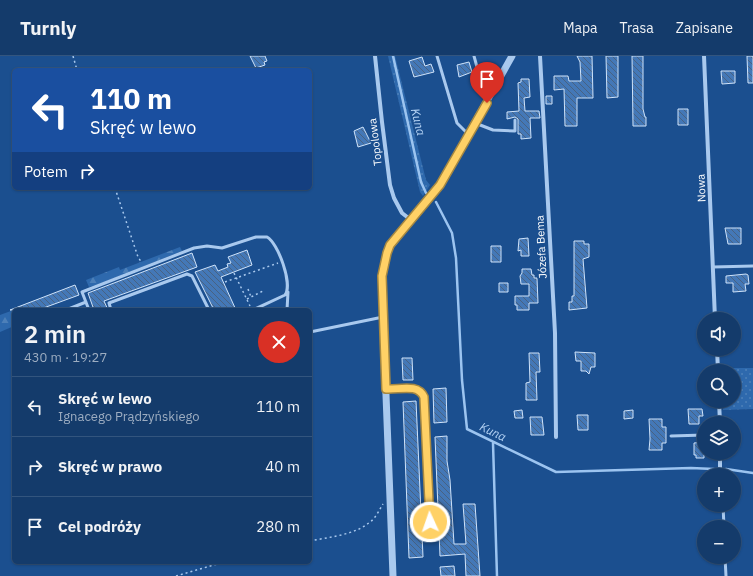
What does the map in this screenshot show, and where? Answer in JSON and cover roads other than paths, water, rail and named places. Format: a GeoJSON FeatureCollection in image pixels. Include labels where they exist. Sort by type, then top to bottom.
{"type":"FeatureCollection","features":[{"type":"Feature","properties":{"kind":"street","name":"Topolowa"},"geometry":{"type":"LineString","coordinates":[[375,56],[390,185],[394,198],[402,213],[411,220]]}},
{"type":"Feature","properties":{"kind":"street"},"geometry":{"type":"LineString","coordinates":[[393,576],[383,317],[382,276],[384,263],[390,245],[440,185],[493,93],[512,56]]}},
{"type":"Feature","properties":{"kind":"street","name":"Józefa Bema"},"geometry":{"type":"LineString","coordinates":[[540,56],[549,246],[556,333],[556,437]]}},
{"type":"Feature","properties":{"kind":"street","name":"Nowa"},"geometry":{"type":"LineString","coordinates":[[704,56],[715,312]]}},
{"type":"Feature","properties":{"kind":"street"},"geometry":{"type":"LineString","coordinates":[[720,460],[720,468]]}},
{"type":"Feature","properties":{"kind":"lane"},"geometry":{"type":"LineString","coordinates":[[437,56],[457,123],[469,134]]}},
{"type":"Feature","properties":{"kind":"lane"},"geometry":{"type":"LineString","coordinates":[[474,56],[484,89],[493,93]]}},
{"type":"Feature","properties":{"kind":"lane"},"geometry":{"type":"LineString","coordinates":[[476,123],[493,130],[515,131],[515,120]]}},
{"type":"Feature","properties":{"kind":"lane"},"geometry":{"type":"LineString","coordinates":[[88,308],[82,292],[194,248],[206,246],[222,248],[256,237],[267,237],[276,246],[287,279],[287,308]]}},
{"type":"Feature","properties":{"kind":"lane"},"geometry":{"type":"LineString","coordinates":[[713,267],[753,266]]}},
{"type":"Feature","properties":{"kind":"lane"},"geometry":{"type":"LineString","coordinates":[[110,308],[109,303],[187,274],[192,276],[208,308]]}},
{"type":"Feature","properties":{"kind":"lane"},"geometry":{"type":"LineString","coordinates":[[256,308],[285,295],[288,291]]}},
{"type":"Feature","properties":{"kind":"lane"},"geometry":{"type":"LineString","coordinates":[[71,308],[86,302]]}},
{"type":"Feature","properties":{"kind":"lane"},"geometry":{"type":"LineString","coordinates":[[312,332],[383,317]]}},
{"type":"Feature","properties":{"kind":"lane"},"geometry":{"type":"LineString","coordinates":[[386,389],[417,388],[422,392],[424,397],[430,522]]}},
{"type":"Feature","properties":{"kind":"lane"},"geometry":{"type":"LineString","coordinates":[[671,436],[697,435]]}},
{"type":"Feature","properties":{"kind":"lane"},"geometry":{"type":"LineString","coordinates":[[725,564],[726,576]]}},
{"type":"Feature","properties":{"kind":"waterway","name":"Kuna"},"geometry":{"type":"LineString","coordinates":[[393,56],[421,182],[426,193]]}},
{"type":"Feature","properties":{"kind":"waterway","name":"Kuna"},"geometry":{"type":"LineString","coordinates":[[436,202],[452,233],[456,258],[462,380],[467,429],[556,472],[697,468]]}},
{"type":"Feature","properties":{"kind":"waterway"},"geometry":{"type":"LineString","coordinates":[[493,443],[497,576]]}},
{"type":"Feature","properties":{"kind":"waterway","name":"Kuna"},"geometry":{"type":"LineString","coordinates":[[741,471],[753,473]]}}]}
